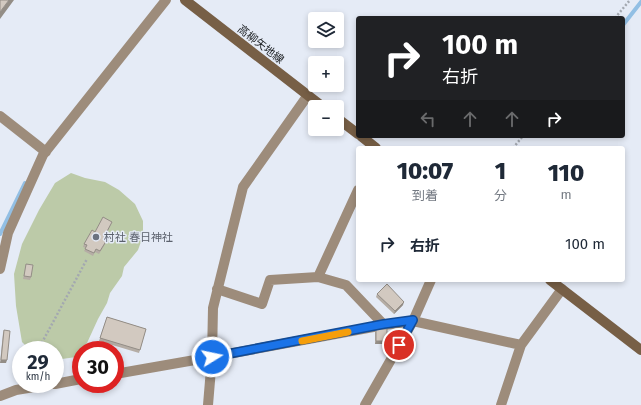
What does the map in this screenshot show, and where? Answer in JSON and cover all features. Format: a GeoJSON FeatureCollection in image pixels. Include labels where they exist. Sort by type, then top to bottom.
{"type":"FeatureCollection","features":[{"type":"Feature","properties":{"kind":"main road","name":"高柳矢地線"},"geometry":{"type":"LineString","coordinates":[[185,0],[314,100]]}},
{"type":"Feature","properties":{"kind":"main road"},"geometry":{"type":"LineString","coordinates":[[344,123],[356,132]]}},
{"type":"Feature","properties":{"kind":"main road"},"geometry":{"type":"LineString","coordinates":[[364,138],[374,146]]}},
{"type":"Feature","properties":{"kind":"main road"},"geometry":{"type":"LineString","coordinates":[[553,282],[641,350]]}},
{"type":"Feature","properties":{"kind":"street"},"geometry":{"type":"LineString","coordinates":[[0,269],[8,233],[43,155],[166,0]]}},
{"type":"Feature","properties":{"kind":"street"},"geometry":{"type":"LineString","coordinates":[[208,405],[212,357],[213,308],[243,187],[308,95]]}},
{"type":"Feature","properties":{"kind":"street"},"geometry":{"type":"LineString","coordinates":[[0,116],[46,152]]}},
{"type":"Feature","properties":{"kind":"street"},"geometry":{"type":"LineString","coordinates":[[318,277],[356,194]]}},
{"type":"Feature","properties":{"kind":"street"},"geometry":{"type":"LineString","coordinates":[[217,289],[262,304],[270,280],[318,277],[346,285],[384,324]]}},
{"type":"Feature","properties":{"kind":"street"},"geometry":{"type":"LineString","coordinates":[[364,405],[413,320],[430,282]]}},
{"type":"Feature","properties":{"kind":"street"},"geometry":{"type":"LineString","coordinates":[[501,405],[521,346],[562,289]]}},
{"type":"Feature","properties":{"kind":"street"},"geometry":{"type":"LineString","coordinates":[[124,372],[384,324],[413,320],[521,346]]}},
{"type":"Feature","properties":{"kind":"street"},"geometry":{"type":"LineString","coordinates":[[0,396],[12,392]]}},
{"type":"Feature","properties":{"kind":"path"},"geometry":{"type":"LineString","coordinates":[[617,16],[630,0]]}},
{"type":"Feature","properties":{"kind":"path"},"geometry":{"type":"LineString","coordinates":[[515,146],[521,138]]}},
{"type":"Feature","properties":{"kind":"path"},"geometry":{"type":"LineString","coordinates":[[43,341],[87,259]]}},
{"type":"Feature","properties":{"kind":"green space"},"geometry":{"type":"Polygon","coordinates":[[[71,173],[85,178],[105,182],[119,190],[135,204],[143,221],[143,236],[138,250],[124,267],[122,276],[110,293],[107,303],[88,341],[72,341],[72,358],[64,359],[64,341],[22,341],[16,306],[14,274],[22,244],[39,210],[55,183],[71,173]]]}},
{"type":"Feature","properties":{"kind":"building"},"geometry":{"type":"Polygon","coordinates":[[[0,0],[9,0],[0,12],[0,0]]]}},
{"type":"Feature","properties":{"kind":"building","name":"村社 春日神社"},"geometry":{"type":"Polygon","coordinates":[[[103,217],[112,222],[104,237],[108,238],[100,251],[96,249],[94,253],[85,249],[87,245],[84,244],[92,230],[95,232],[103,217]]]}},
{"type":"Feature","properties":{"kind":"building"},"geometry":{"type":"Polygon","coordinates":[[[26,264],[33,265],[31,277],[24,276],[26,264]]]}},
{"type":"Feature","properties":{"kind":"building"},"geometry":{"type":"Polygon","coordinates":[[[387,284],[404,302],[395,311],[377,294],[387,284]]]}},
{"type":"Feature","properties":{"kind":"building"},"geometry":{"type":"Polygon","coordinates":[[[107,317],[146,329],[140,350],[124,345],[124,341],[110,341],[100,338],[107,317]]]}},
{"type":"Feature","properties":{"kind":"building"},"geometry":{"type":"Polygon","coordinates":[[[376,329],[387,329],[387,341],[376,341],[376,329]]]}},
{"type":"Feature","properties":{"kind":"building"},"geometry":{"type":"Polygon","coordinates":[[[4,330],[10,331],[7,360],[1,360],[4,330]]]}},
{"type":"Feature","properties":{"kind":"waterway"},"geometry":{"type":"LineString","coordinates":[[625,22],[641,2]]}},
{"type":"Feature","properties":{"kind":"waterway"},"geometry":{"type":"LineString","coordinates":[[0,234],[25,183]]}},
{"type":"Feature","properties":{"kind":"slow traffic"},"geometry":{"type":"LineString","coordinates":[[302,341],[348,332]]}},
{"type":"Feature","properties":{"kind":"place","name":"村社 春日神社"},"geometry":{"type":"Point","coordinates":[96,237]}},
{"type":"Feature","properties":{"kind":"route"},"geometry":{"type":"LineString","coordinates":[[212,357],[384,324],[413,320],[399,345]]}}]}
